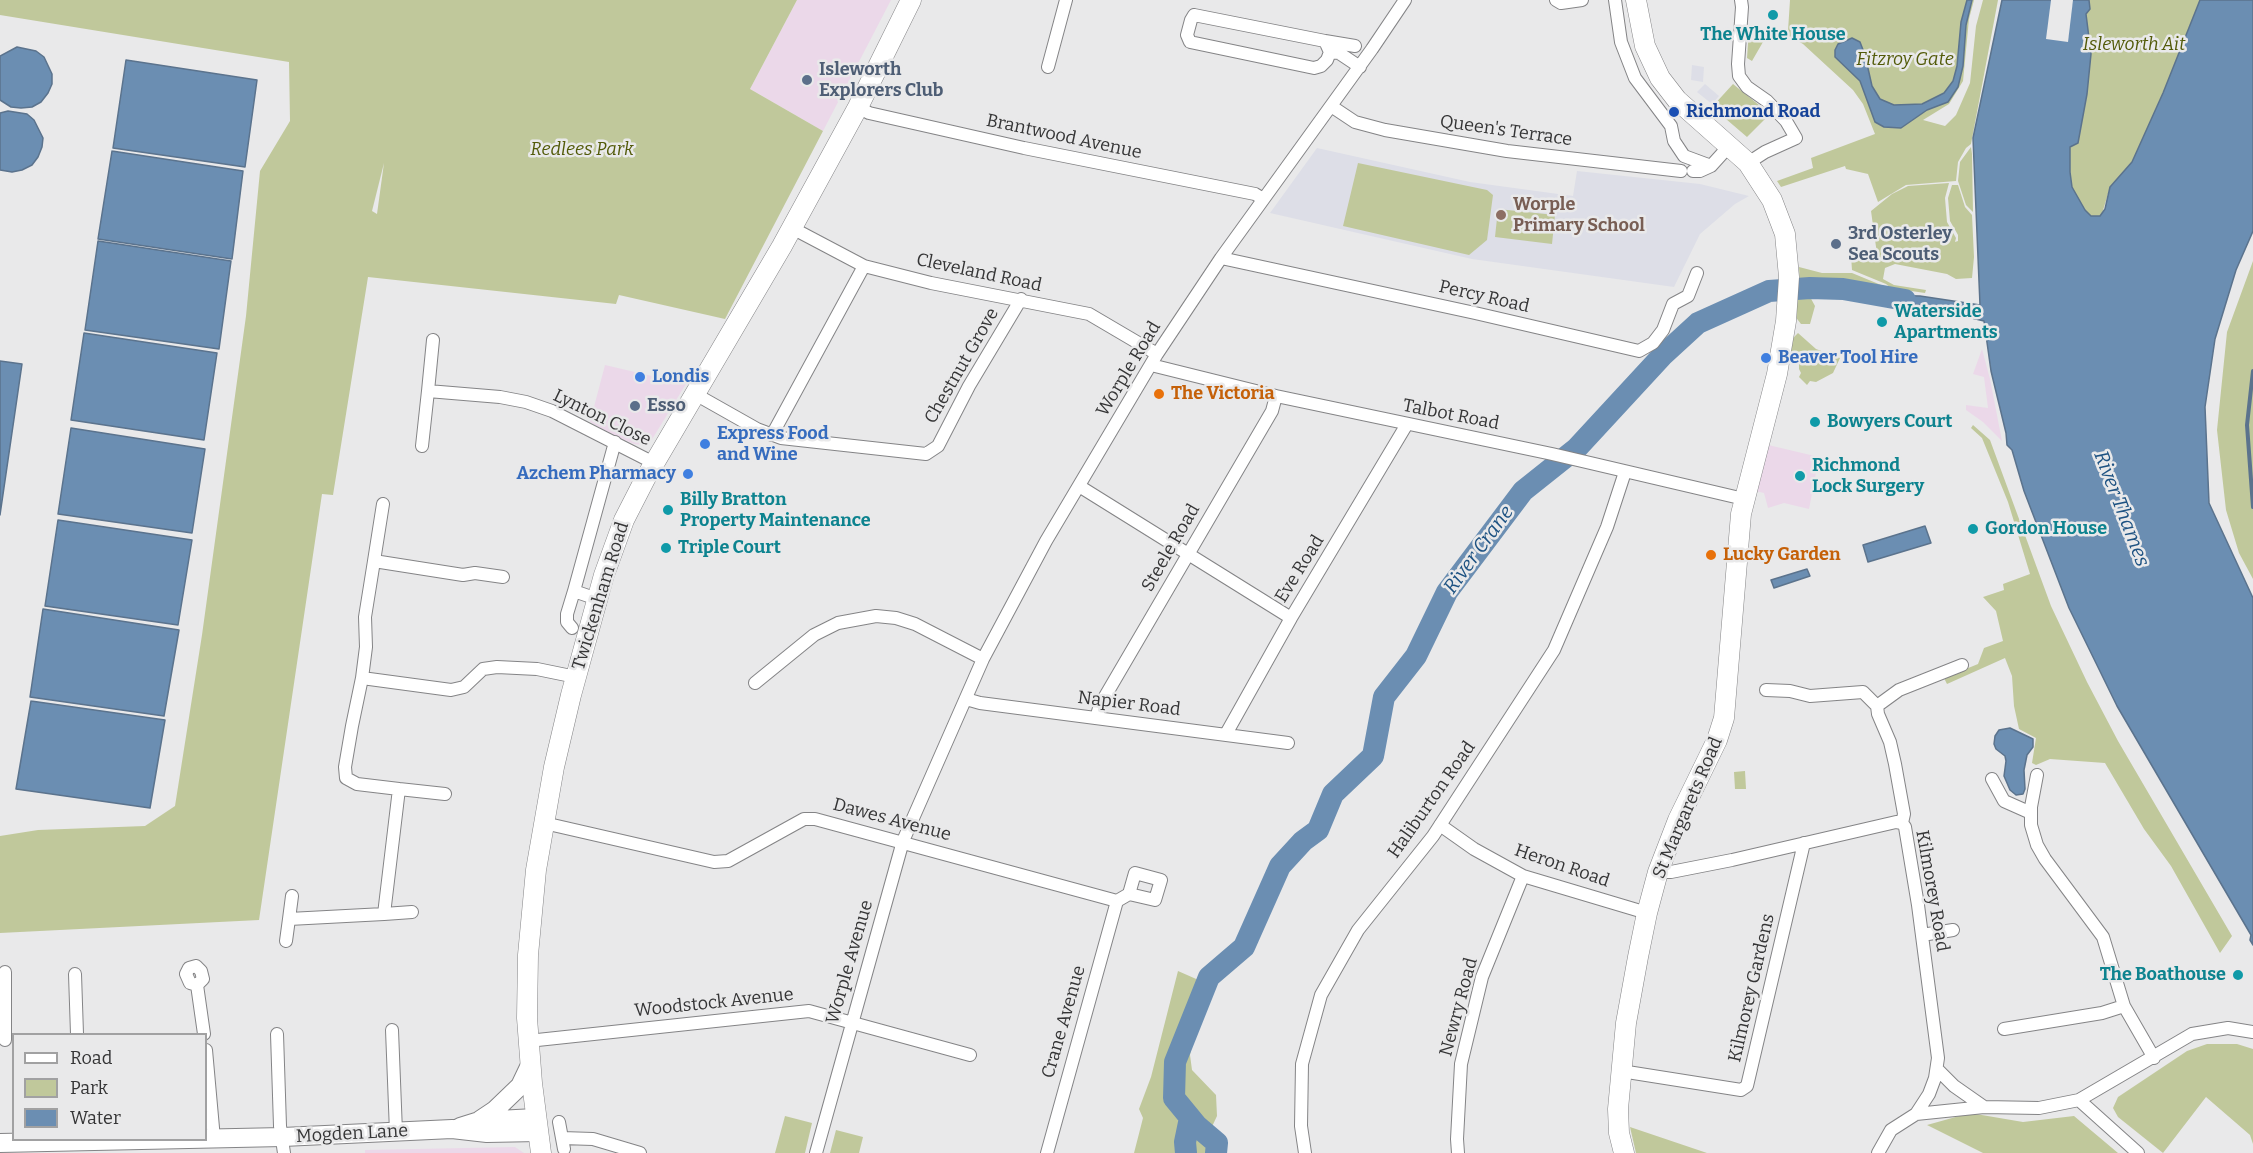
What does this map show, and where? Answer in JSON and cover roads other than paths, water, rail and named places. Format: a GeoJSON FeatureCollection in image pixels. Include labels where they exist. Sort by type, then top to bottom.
{"type":"FeatureCollection","features":[{"type":"Feature","properties":{"kind":"main road","name":"Twickenham Road"},"geometry":{"type":"LineString","coordinates":[[541,1153],[528,1041],[531,921],[554,767],[597,599],[617,537],[654,463],[792,228],[858,107],[911,0]]}},
{"type":"Feature","properties":{"kind":"main road"},"geometry":{"type":"LineString","coordinates":[[1636,0],[1645,46],[1660,78],[1677,100],[1748,163]]}},
{"type":"Feature","properties":{"kind":"main road","name":"St Margarets Road"},"geometry":{"type":"LineString","coordinates":[[1624,1153],[1619,1133],[1618,1109],[1633,980],[1658,872],[1678,820],[1722,728],[1744,499],[1777,374],[1787,313],[1789,269],[1785,234],[1777,210],[1762,181],[1748,163]]}},
{"type":"Feature","properties":{"kind":"street"},"geometry":{"type":"LineString","coordinates":[[1048,67],[1066,0]]}},
{"type":"Feature","properties":{"kind":"street","name":"Worple Road"},"geometry":{"type":"LineString","coordinates":[[928,783],[983,659],[1046,541],[1154,360],[1221,258],[1360,67],[1405,0]]}},
{"type":"Feature","properties":{"kind":"street"},"geometry":{"type":"LineString","coordinates":[[1556,0],[1561,3],[1582,0]]}},
{"type":"Feature","properties":{"kind":"street"},"geometry":{"type":"LineString","coordinates":[[1615,0],[1621,42],[1635,78],[1671,126],[1674,141],[1681,152],[1688,158],[1711,166],[1730,145]]}},
{"type":"Feature","properties":{"kind":"street"},"geometry":{"type":"LineString","coordinates":[[1741,0],[1739,76],[1747,87],[1767,101],[1786,121],[1796,138],[1765,152],[1748,163]]}},
{"type":"Feature","properties":{"kind":"street"},"geometry":{"type":"LineString","coordinates":[[1327,51],[1321,66],[1301,66],[1190,42],[1188,35],[1194,15],[1339,53],[1360,67]]}},
{"type":"Feature","properties":{"kind":"street"},"geometry":{"type":"LineString","coordinates":[[1327,51],[1355,46]]}},
{"type":"Feature","properties":{"kind":"street","name":"Queen's Terrace"},"geometry":{"type":"LineString","coordinates":[[1331,106],[1355,122],[1385,130],[1507,151],[1610,164],[1680,167],[1700,171],[1711,166]]}},
{"type":"Feature","properties":{"kind":"street","name":"Brantwood Avenue"},"geometry":{"type":"LineString","coordinates":[[858,107],[869,113],[1024,148],[1255,194],[1263,199]]}},
{"type":"Feature","properties":{"kind":"street","name":"Cleveland Road"},"geometry":{"type":"LineString","coordinates":[[792,228],[864,266],[1089,314],[1154,360]]}},
{"type":"Feature","properties":{"kind":"street","name":"Percy Road"},"geometry":{"type":"LineString","coordinates":[[1221,258],[1639,351],[1653,343],[1663,330],[1673,304],[1688,296],[1697,273]]}},
{"type":"Feature","properties":{"kind":"street"},"geometry":{"type":"LineString","coordinates":[[772,435],[864,266]]}},
{"type":"Feature","properties":{"kind":"street","name":"Chestnut Grove"},"geometry":{"type":"LineString","coordinates":[[695,394],[757,429],[781,438],[926,454],[938,446],[969,386],[1021,299]]}},
{"type":"Feature","properties":{"kind":"street"},"geometry":{"type":"LineString","coordinates":[[422,446],[433,340]]}},
{"type":"Feature","properties":{"kind":"street","name":"Talbot Road"},"geometry":{"type":"LineString","coordinates":[[1154,360],[1276,396],[1552,454],[1744,499]]}},
{"type":"Feature","properties":{"kind":"street","name":"Lynton Close"},"geometry":{"type":"LineString","coordinates":[[428,391],[500,397],[526,402],[552,411],[654,463]]}},
{"type":"Feature","properties":{"kind":"street","name":"Steele Road"},"geometry":{"type":"LineString","coordinates":[[1096,718],[1100,705],[1272,411],[1276,396]]}},
{"type":"Feature","properties":{"kind":"street","name":"Eve Road"},"geometry":{"type":"LineString","coordinates":[[1226,734],[1290,618],[1362,503],[1407,424]]}},
{"type":"Feature","properties":{"kind":"street"},"geometry":{"type":"LineString","coordinates":[[572,628],[567,622],[567,614],[615,442]]}},
{"type":"Feature","properties":{"kind":"street","name":"Haliburton Road"},"geometry":{"type":"LineString","coordinates":[[1305,1153],[1301,1126],[1302,1065],[1321,995],[1359,930],[1440,825],[1554,650],[1607,527],[1624,472]]}},
{"type":"Feature","properties":{"kind":"street"},"geometry":{"type":"LineString","coordinates":[[1079,486],[1290,618]]}},
{"type":"Feature","properties":{"kind":"street"},"geometry":{"type":"LineString","coordinates":[[383,504],[365,616],[366,647],[345,767],[346,778],[357,784],[444,794]]}},
{"type":"Feature","properties":{"kind":"street"},"geometry":{"type":"LineString","coordinates":[[374,561],[463,575],[475,573],[503,577]]}},
{"type":"Feature","properties":{"kind":"street"},"geometry":{"type":"LineString","coordinates":[[574,591],[597,599]]}},
{"type":"Feature","properties":{"kind":"street"},"geometry":{"type":"LineString","coordinates":[[755,683],[814,635],[838,623],[876,616],[896,618],[915,624],[983,659]]}},
{"type":"Feature","properties":{"kind":"street"},"geometry":{"type":"LineString","coordinates":[[1877,706],[1899,690],[1962,665]]}},
{"type":"Feature","properties":{"kind":"street"},"geometry":{"type":"LineString","coordinates":[[362,678],[451,690],[464,687],[483,669],[497,667],[537,669],[576,677]]}},
{"type":"Feature","properties":{"kind":"street"},"geometry":{"type":"LineString","coordinates":[[1766,690],[1790,691],[1810,696],[1863,692],[1877,706],[1890,742],[1904,814],[1902,823]]}},
{"type":"Feature","properties":{"kind":"street","name":"Napier Road"},"geometry":{"type":"LineString","coordinates":[[966,699],[980,703],[1288,743]]}},
{"type":"Feature","properties":{"kind":"street"},"geometry":{"type":"LineString","coordinates":[[2037,775],[2031,825],[2041,852],[2103,937],[2124,1006],[2154,1058]]}},
{"type":"Feature","properties":{"kind":"street"},"geometry":{"type":"LineString","coordinates":[[1992,779],[2004,801],[2031,813]]}},
{"type":"Feature","properties":{"kind":"street","name":"Worple Avenue"},"geometry":{"type":"LineString","coordinates":[[816,1153],[903,841],[928,783]]}},
{"type":"Feature","properties":{"kind":"street"},"geometry":{"type":"LineString","coordinates":[[384,914],[399,789]]}},
{"type":"Feature","properties":{"kind":"street","name":"Dawes Avenue"},"geometry":{"type":"LineString","coordinates":[[544,823],[714,862],[728,861],[804,819],[815,819],[903,841],[1117,901]]}},
{"type":"Feature","properties":{"kind":"street","name":"Kilmorey Road"},"geometry":{"type":"LineString","coordinates":[[1658,872],[1691,868],[1896,822],[1902,823],[1905,827],[1922,935],[1938,1058],[1929,1094],[1916,1114]]}},
{"type":"Feature","properties":{"kind":"street","name":"Heron Road"},"geometry":{"type":"LineString","coordinates":[[1440,825],[1474,849],[1523,876],[1647,913]]}},
{"type":"Feature","properties":{"kind":"street","name":"Kilmorey Gardens"},"geometry":{"type":"LineString","coordinates":[[1621,1071],[1741,1089],[1747,1086],[1804,843]]}},
{"type":"Feature","properties":{"kind":"street","name":"Newry Road"},"geometry":{"type":"LineString","coordinates":[[1458,1153],[1461,1064],[1482,977],[1523,876]]}},
{"type":"Feature","properties":{"kind":"street"},"geometry":{"type":"LineString","coordinates":[[1117,901],[1129,894]]}},
{"type":"Feature","properties":{"kind":"street"},"geometry":{"type":"LineString","coordinates":[[286,941],[292,896]]}},
{"type":"Feature","properties":{"kind":"street","name":"Crane Avenue"},"geometry":{"type":"LineString","coordinates":[[1047,1153],[1117,901]]}},
{"type":"Feature","properties":{"kind":"street"},"geometry":{"type":"LineString","coordinates":[[289,919],[412,912]]}},
{"type":"Feature","properties":{"kind":"street"},"geometry":{"type":"LineString","coordinates":[[1922,935],[1953,930]]}},
{"type":"Feature","properties":{"kind":"street"},"geometry":{"type":"LineString","coordinates":[[5,972],[6,1040]]}},
{"type":"Feature","properties":{"kind":"street"},"geometry":{"type":"LineString","coordinates":[[75,974],[78,1033]]}},
{"type":"Feature","properties":{"kind":"street"},"geometry":{"type":"LineString","coordinates":[[197,985],[204,1033]]}},
{"type":"Feature","properties":{"kind":"street"},"geometry":{"type":"LineString","coordinates":[[2004,1029],[2102,1013],[2124,1006]]}},
{"type":"Feature","properties":{"kind":"street","name":"Woodstock Avenue"},"geometry":{"type":"LineString","coordinates":[[528,1041],[809,1011],[970,1055]]}},
{"type":"Feature","properties":{"kind":"street"},"geometry":{"type":"LineString","coordinates":[[1878,1153],[1891,1130],[1916,1114],[1984,1107],[2039,1108],[2079,1100],[2192,1034],[2228,1028],[2253,1032]]}},
{"type":"Feature","properties":{"kind":"street"},"geometry":{"type":"LineString","coordinates":[[392,1030],[396,1132]]}},
{"type":"Feature","properties":{"kind":"street"},"geometry":{"type":"LineString","coordinates":[[277,1034],[280,1126],[283,1145]]}},
{"type":"Feature","properties":{"kind":"street"},"geometry":{"type":"LineString","coordinates":[[207,1063],[213,1139]]}},
{"type":"Feature","properties":{"kind":"street","name":"Mogden Lane"},"geometry":{"type":"LineString","coordinates":[[452,1129],[488,1116],[520,1086],[530,1065]]}},
{"type":"Feature","properties":{"kind":"street"},"geometry":{"type":"LineString","coordinates":[[1937,1069],[1954,1086],[1984,1107]]}},
{"type":"Feature","properties":{"kind":"street"},"geometry":{"type":"LineString","coordinates":[[2079,1100],[2138,1153]]}},
{"type":"Feature","properties":{"kind":"street","name":"Mogden Lane"},"geometry":{"type":"LineString","coordinates":[[478,1121],[537,1125]]}},
{"type":"Feature","properties":{"kind":"street"},"geometry":{"type":"LineString","coordinates":[[559,1122],[563,1143],[593,1139],[640,1153]]}},
{"type":"Feature","properties":{"kind":"street","name":"Mogden Lane"},"geometry":{"type":"LineString","coordinates":[[207,1139],[283,1145],[396,1132],[452,1129],[487,1133],[537,1125]]}},
{"type":"Feature","properties":{"kind":"street","name":"Mogden Lane"},"geometry":{"type":"LineString","coordinates":[[0,1143],[106,1141]]}},
{"type":"Feature","properties":{"kind":"water"},"geometry":{"type":"Polygon","coordinates":[[[1967,0],[1972,0],[1966,25],[1963,66],[1958,87],[1948,102],[1927,110],[1901,128],[1884,127],[1875,122],[1860,81],[1835,57],[1838,44],[1852,38],[1860,42],[1872,86],[1880,99],[1894,105],[1922,104],[1944,93],[1953,81],[1957,66],[1961,22],[1967,0]]]}},
{"type":"Feature","properties":{"kind":"water","name":"River Thames"},"geometry":{"type":"Polygon","coordinates":[[[2002,0],[2089,0],[2090,9],[2086,14],[2091,54],[2087,94],[2078,143],[2070,147],[2070,172],[2072,187],[2085,210],[2091,216],[2100,216],[2105,209],[2110,187],[2132,162],[2163,93],[2200,0],[2253,0],[2253,231],[2236,270],[2215,339],[2205,407],[2209,503],[2253,598],[2253,945],[2250,940],[2251,935],[2117,706],[2069,608],[2024,491],[2012,450],[2007,445],[1991,371],[1984,321],[1876,295],[1920,296],[1980,305],[1973,138],[2002,0]]]}},
{"type":"Feature","properties":{"kind":"water"},"geometry":{"type":"Polygon","coordinates":[[[17,47],[36,51],[44,57],[52,74],[52,84],[48,93],[41,102],[32,107],[11,107],[0,100],[0,56],[17,47]]]}},
{"type":"Feature","properties":{"kind":"water"},"geometry":{"type":"Polygon","coordinates":[[[126,60],[257,80],[245,167],[113,148],[126,60]]]}},
{"type":"Feature","properties":{"kind":"water"},"geometry":{"type":"Polygon","coordinates":[[[8,111],[27,114],[34,120],[43,138],[38,157],[32,165],[12,172],[0,170],[0,113],[8,111]]]}},
{"type":"Feature","properties":{"kind":"water"},"geometry":{"type":"Polygon","coordinates":[[[112,151],[243,171],[232,259],[98,239],[112,151]]]}},
{"type":"Feature","properties":{"kind":"water"},"geometry":{"type":"Polygon","coordinates":[[[98,241],[231,261],[219,349],[85,330],[98,241]]]}},
{"type":"Feature","properties":{"kind":"water"},"geometry":{"type":"Polygon","coordinates":[[[84,333],[217,353],[204,440],[71,420],[84,333]]]}},
{"type":"Feature","properties":{"kind":"water"},"geometry":{"type":"Polygon","coordinates":[[[0,361],[22,364],[0,515],[0,361]]]}},
{"type":"Feature","properties":{"kind":"water"},"geometry":{"type":"Polygon","coordinates":[[[71,428],[205,449],[192,533],[58,514],[71,428]]]}},
{"type":"Feature","properties":{"kind":"water"},"geometry":{"type":"Polygon","coordinates":[[[58,520],[192,540],[178,625],[45,606],[58,520]]]}},
{"type":"Feature","properties":{"kind":"water"},"geometry":{"type":"Polygon","coordinates":[[[1925,526],[1931,543],[1868,562],[1863,545],[1925,526]]]}},
{"type":"Feature","properties":{"kind":"water"},"geometry":{"type":"Polygon","coordinates":[[[1807,569],[1810,576],[1774,588],[1771,580],[1807,569]]]}},
{"type":"Feature","properties":{"kind":"water"},"geometry":{"type":"Polygon","coordinates":[[[43,609],[179,630],[164,716],[30,697],[43,609]]]}},
{"type":"Feature","properties":{"kind":"water"},"geometry":{"type":"Polygon","coordinates":[[[31,701],[165,720],[150,808],[16,789],[31,701]]]}},
{"type":"Feature","properties":{"kind":"water"},"geometry":{"type":"Polygon","coordinates":[[[2010,728],[2033,739],[2033,747],[2027,755],[2024,770],[2025,789],[2023,794],[2016,795],[2010,790],[2004,776],[2005,756],[1996,749],[1994,744],[1999,730],[2010,728]]]}},
{"type":"Feature","properties":{"kind":"waterway","name":"River Crane"},"geometry":{"type":"LineString","coordinates":[[1216,1153],[1217,1143],[1197,1126],[1174,1098],[1175,1062],[1209,977],[1244,947],[1280,866],[1303,841],[1318,830],[1333,794],[1373,756],[1384,697],[1416,656],[1447,592],[1523,491],[1577,448],[1662,356],[1698,323],[1769,291],[1810,288],[1843,289],[1905,300]]}},
{"type":"Feature","properties":{"kind":"waterway"},"geometry":{"type":"LineString","coordinates":[[2253,371],[2247,425],[2253,507]]}},
{"type":"Feature","properties":{"kind":"waterway"},"geometry":{"type":"LineString","coordinates":[[1186,1153],[1185,1142],[1190,1118]]}},
{"type":"Feature","properties":{"kind":"place","name":"The White House"},"geometry":{"type":"Point","coordinates":[1773,15]}},
{"type":"Feature","properties":{"kind":"place","name":"Isleworth Explorers Club"},"geometry":{"type":"Point","coordinates":[807,80]}},
{"type":"Feature","properties":{"kind":"place","name":"Richmond Road"},"geometry":{"type":"Point","coordinates":[1674,112]}},
{"type":"Feature","properties":{"kind":"place","name":"Worple Primary School"},"geometry":{"type":"Point","coordinates":[1501,215]}},
{"type":"Feature","properties":{"kind":"place","name":"3rd Osterley Sea Scouts"},"geometry":{"type":"Point","coordinates":[1836,244]}},
{"type":"Feature","properties":{"kind":"place","name":"Waterside Apartments"},"geometry":{"type":"Point","coordinates":[1882,322]}},
{"type":"Feature","properties":{"kind":"place","name":"Beaver Tool Hire"},"geometry":{"type":"Point","coordinates":[1766,358]}},
{"type":"Feature","properties":{"kind":"place","name":"Londis"},"geometry":{"type":"Point","coordinates":[640,377]}},
{"type":"Feature","properties":{"kind":"place","name":"The Victoria"},"geometry":{"type":"Point","coordinates":[1159,394]}},
{"type":"Feature","properties":{"kind":"place","name":"Esso"},"geometry":{"type":"Point","coordinates":[635,406]}},
{"type":"Feature","properties":{"kind":"place","name":"Bowyers Court"},"geometry":{"type":"Point","coordinates":[1815,422]}},
{"type":"Feature","properties":{"kind":"place","name":"Express Food and Wine"},"geometry":{"type":"Point","coordinates":[705,444]}},
{"type":"Feature","properties":{"kind":"place","name":"Azchem Pharmacy"},"geometry":{"type":"Point","coordinates":[688,474]}},
{"type":"Feature","properties":{"kind":"place","name":"Richmond Lock Surgery"},"geometry":{"type":"Point","coordinates":[1800,476]}},
{"type":"Feature","properties":{"kind":"place","name":"Billy Bratton Property Maintenance"},"geometry":{"type":"Point","coordinates":[668,510]}},
{"type":"Feature","properties":{"kind":"place","name":"Gordon House"},"geometry":{"type":"Point","coordinates":[1973,529]}},
{"type":"Feature","properties":{"kind":"place","name":"Triple Court"},"geometry":{"type":"Point","coordinates":[666,548]}},
{"type":"Feature","properties":{"kind":"place","name":"Lucky Garden"},"geometry":{"type":"Point","coordinates":[1711,555]}},
{"type":"Feature","properties":{"kind":"place","name":"The Boathouse"},"geometry":{"type":"Point","coordinates":[2238,975]}},
{"type":"Feature","properties":{"kind":"park label","name":"Isleworth Ait"},"geometry":{"type":"Point","coordinates":[2134,45]}},
{"type":"Feature","properties":{"kind":"park label","name":"Fitzroy Gate"},"geometry":{"type":"Point","coordinates":[1905,60]}},
{"type":"Feature","properties":{"kind":"park label","name":"Redlees Park"},"geometry":{"type":"Point","coordinates":[582,150]}}]}
